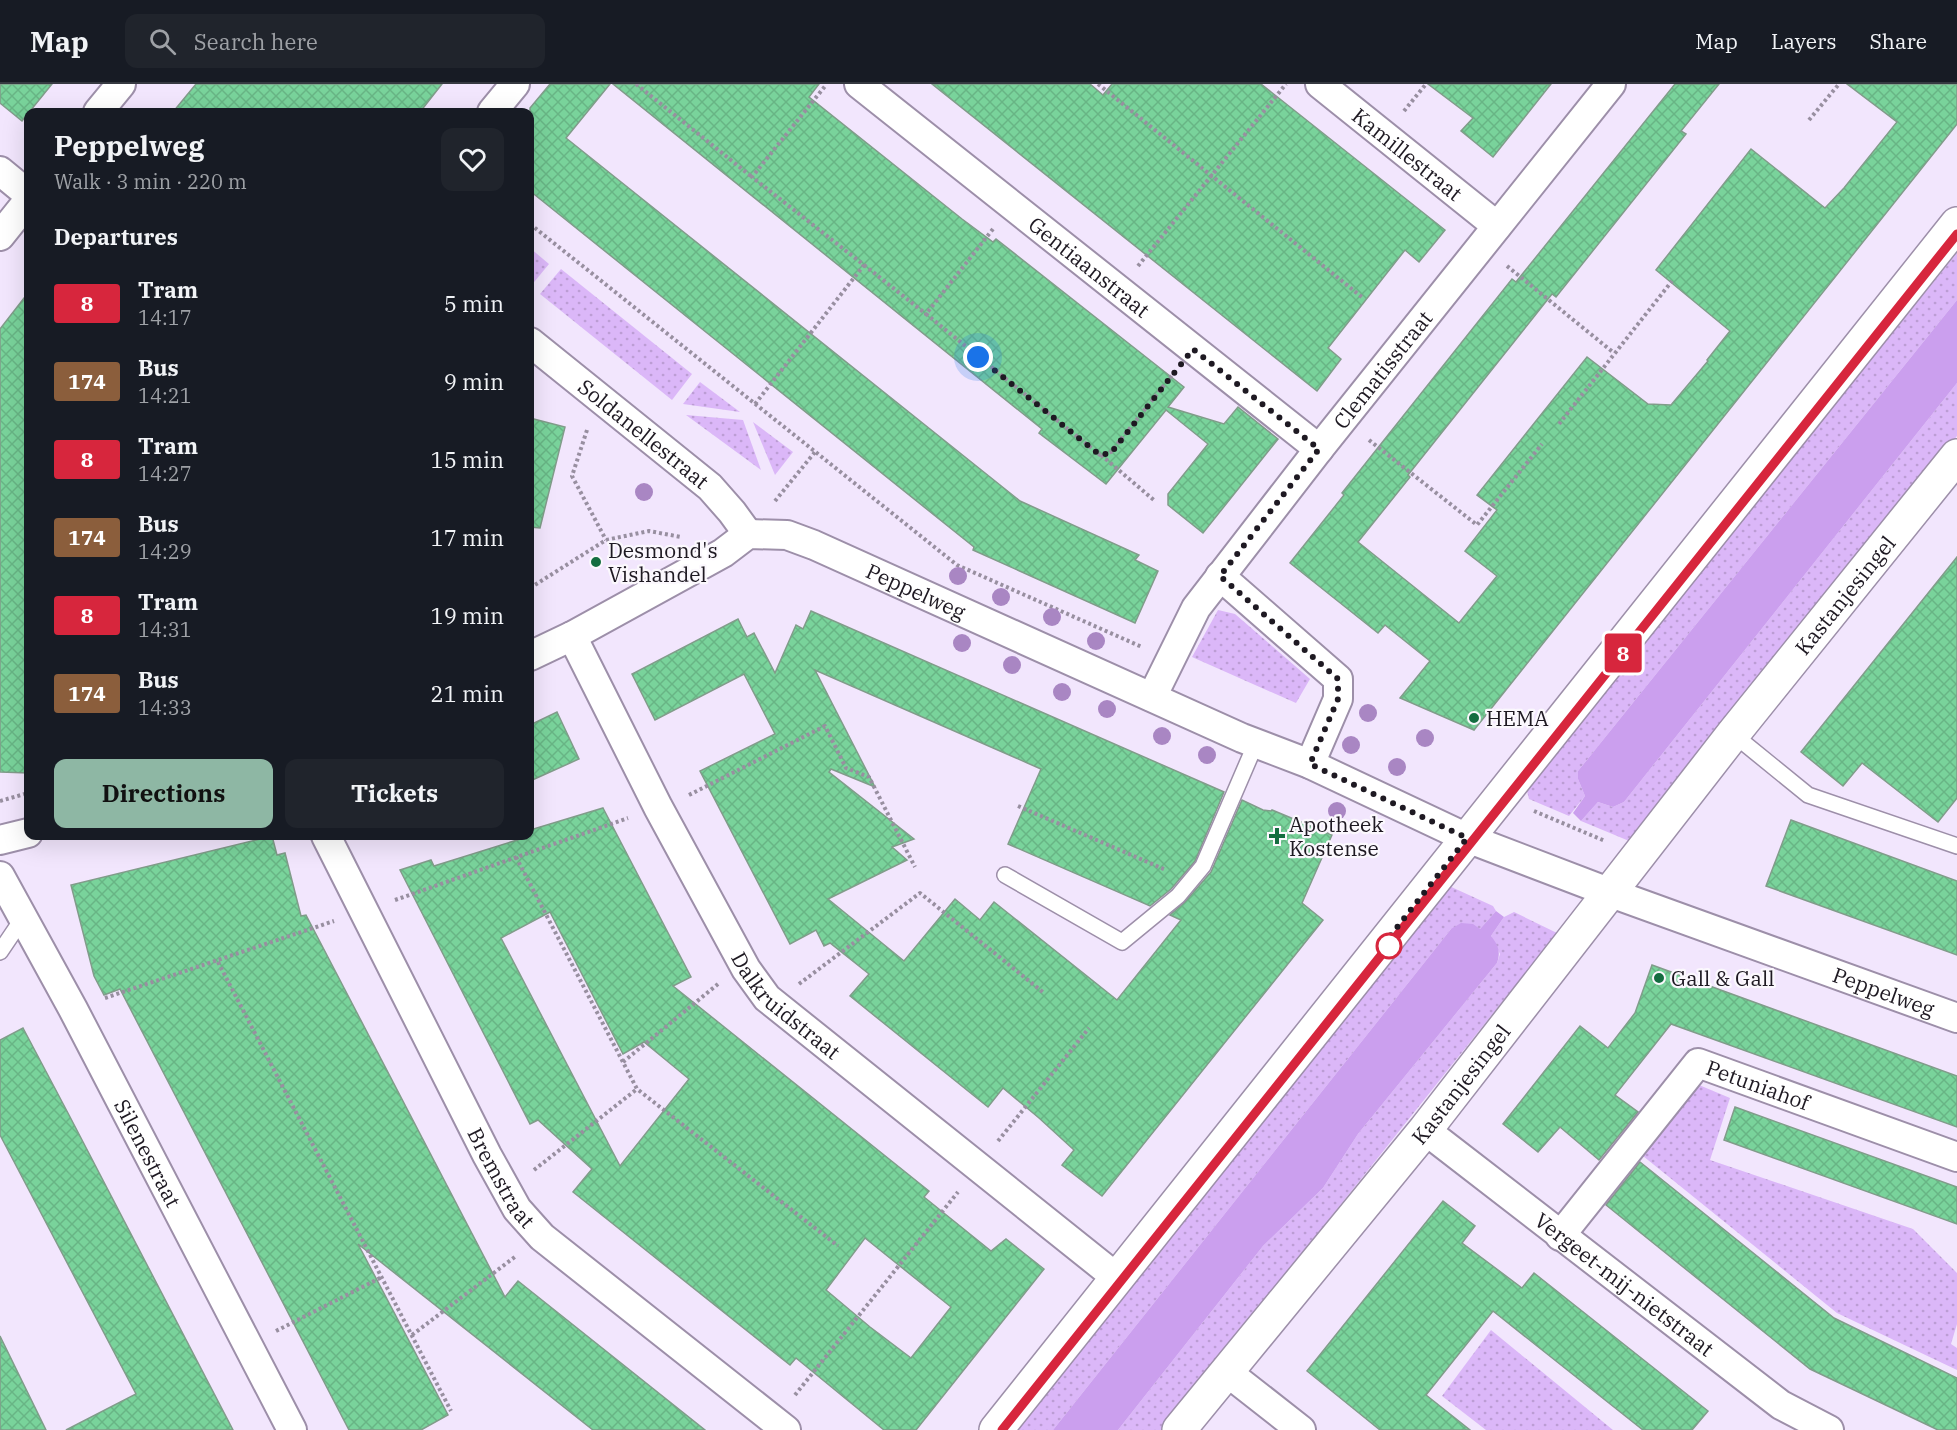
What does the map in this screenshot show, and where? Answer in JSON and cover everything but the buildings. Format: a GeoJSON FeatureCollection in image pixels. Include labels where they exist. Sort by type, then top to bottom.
{"type":"FeatureCollection","features":[{"type":"Feature","properties":{"kind":"street"},"geometry":{"type":"LineString","coordinates":[[101,108],[120,84]]}},
{"type":"Feature","properties":{"kind":"street"},"geometry":{"type":"LineString","coordinates":[[495,108],[515,84]]}},
{"type":"Feature","properties":{"kind":"street","name":"Gentiaanstraat"},"geometry":{"type":"LineString","coordinates":[[859,84],[1319,449]]}},
{"type":"Feature","properties":{"kind":"street","name":"Kamillestraat"},"geometry":{"type":"LineString","coordinates":[[1320,84],[1489,235]]}},
{"type":"Feature","properties":{"kind":"street","name":"Clematisstraat"},"geometry":{"type":"LineString","coordinates":[[1152,698],[1196,608],[1342,419],[1611,84]]}},
{"type":"Feature","properties":{"kind":"street"},"geometry":{"type":"LineString","coordinates":[[0,171],[24,191]]}},
{"type":"Feature","properties":{"kind":"street"},"geometry":{"type":"LineString","coordinates":[[0,236],[24,206]]}},
{"type":"Feature","properties":{"kind":"street"},"geometry":{"type":"LineString","coordinates":[[996,1430],[1957,224]]}},
{"type":"Feature","properties":{"kind":"street","name":"Soldanellestraat"},"geometry":{"type":"LineString","coordinates":[[534,345],[710,487],[728,506],[748,534]]}},
{"type":"Feature","properties":{"kind":"street","name":"Kastanjesingel"},"geometry":{"type":"LineString","coordinates":[[1179,1430],[1425,1130],[1733,734],[1957,457]]}},
{"type":"Feature","properties":{"kind":"street"},"geometry":{"type":"LineString","coordinates":[[534,654],[572,636],[723,553],[748,534]]}},
{"type":"Feature","properties":{"kind":"street","name":"Peppelweg"},"geometry":{"type":"LineString","coordinates":[[748,534],[788,535],[814,545],[1117,680],[1152,698],[1310,764],[1467,838],[1957,1018]]}},
{"type":"Feature","properties":{"kind":"street"},"geometry":{"type":"LineString","coordinates":[[1220,576],[1338,679],[1338,699],[1310,764]]}},
{"type":"Feature","properties":{"kind":"street","name":"Dalkruidstraat"},"geometry":{"type":"LineString","coordinates":[[572,636],[658,807],[746,969],[767,998],[1117,1278]]}},
{"type":"Feature","properties":{"kind":"street"},"geometry":{"type":"LineString","coordinates":[[0,840],[24,834]]}},
{"type":"Feature","properties":{"kind":"street","name":"Bremstraat"},"geometry":{"type":"LineString","coordinates":[[328,840],[517,1209],[542,1237],[780,1425]]}},
{"type":"Feature","properties":{"kind":"street","name":"Silenestraat"},"geometry":{"type":"LineString","coordinates":[[0,876],[73,1009],[292,1430]]}},
{"type":"Feature","properties":{"kind":"street","name":"Petuniahof"},"geometry":{"type":"LineString","coordinates":[[1560,1236],[1698,1063],[1957,1156]]}},
{"type":"Feature","properties":{"kind":"street","name":"Vergeet-mij-nietstraat"},"geometry":{"type":"LineString","coordinates":[[1425,1130],[1781,1405],[1829,1430]]}},
{"type":"Feature","properties":{"kind":"street"},"geometry":{"type":"LineString","coordinates":[[1227,1372],[1301,1430]]}},
{"type":"Feature","properties":{"kind":"lane"},"geometry":{"type":"LineString","coordinates":[[1733,734],[1808,795],[1957,846]]}},
{"type":"Feature","properties":{"kind":"lane"},"geometry":{"type":"LineString","coordinates":[[1005,875],[1122,942],[1178,896],[1203,866],[1256,743]]}},
{"type":"Feature","properties":{"kind":"lane"},"geometry":{"type":"LineString","coordinates":[[0,952],[23,918]]}},
{"type":"Feature","properties":{"kind":"path"},"geometry":{"type":"LineString","coordinates":[[636,84],[926,314],[1155,501]]}},
{"type":"Feature","properties":{"kind":"path"},"geometry":{"type":"LineString","coordinates":[[752,177],[826,84]]}},
{"type":"Feature","properties":{"kind":"path"},"geometry":{"type":"LineString","coordinates":[[1098,84],[1364,298]]}},
{"type":"Feature","properties":{"kind":"path"},"geometry":{"type":"LineString","coordinates":[[1119,290],[1286,84]]}},
{"type":"Feature","properties":{"kind":"path"},"geometry":{"type":"LineString","coordinates":[[1399,117],[1426,84]]}},
{"type":"Feature","properties":{"kind":"path"},"geometry":{"type":"LineString","coordinates":[[1809,120],[1839,84]]}},
{"type":"Feature","properties":{"kind":"path"},"geometry":{"type":"LineString","coordinates":[[926,314],[1012,205]]}},
{"type":"Feature","properties":{"kind":"path"},"geometry":{"type":"LineString","coordinates":[[534,227],[957,565],[1171,660]]}},
{"type":"Feature","properties":{"kind":"path"},"geometry":{"type":"LineString","coordinates":[[1489,235],[1614,353]]}},
{"type":"Feature","properties":{"kind":"path"},"geometry":{"type":"LineString","coordinates":[[755,404],[864,265]]}},
{"type":"Feature","properties":{"kind":"path"},"geometry":{"type":"LineString","coordinates":[[1559,424],[1672,281]]}},
{"type":"Feature","properties":{"kind":"path"},"geometry":{"type":"LineString","coordinates":[[1100,455],[1111,453],[1193,349]]}},
{"type":"Feature","properties":{"kind":"path"},"geometry":{"type":"LineString","coordinates":[[602,400],[590,420],[572,477],[606,540]]}},
{"type":"Feature","properties":{"kind":"path"},"geometry":{"type":"LineString","coordinates":[[1342,419],[1477,525],[1542,444]]}},
{"type":"Feature","properties":{"kind":"path"},"geometry":{"type":"LineString","coordinates":[[748,534],[815,453]]}},
{"type":"Feature","properties":{"kind":"path"},"geometry":{"type":"LineString","coordinates":[[534,585],[606,540],[649,531],[684,538]]}},
{"type":"Feature","properties":{"kind":"path"},"geometry":{"type":"LineString","coordinates":[[100,999],[218,962],[673,803],[825,726],[846,768],[869,777],[915,867]]}},
{"type":"Feature","properties":{"kind":"path"},"geometry":{"type":"LineString","coordinates":[[1504,793],[1507,799],[1640,856]]}},
{"type":"Feature","properties":{"kind":"path"},"geometry":{"type":"LineString","coordinates":[[0,801],[24,794]]}},
{"type":"Feature","properties":{"kind":"path"},"geometry":{"type":"LineString","coordinates":[[1018,806],[1173,873]]}},
{"type":"Feature","properties":{"kind":"path"},"geometry":{"type":"LineString","coordinates":[[516,857],[637,1089],[838,1246]]}},
{"type":"Feature","properties":{"kind":"path"},"geometry":{"type":"LineString","coordinates":[[767,998],[795,987],[920,892],[1044,993]]}},
{"type":"Feature","properties":{"kind":"path"},"geometry":{"type":"LineString","coordinates":[[218,962],[452,1411]]}},
{"type":"Feature","properties":{"kind":"path"},"geometry":{"type":"LineString","coordinates":[[623,1062],[720,983]]}},
{"type":"Feature","properties":{"kind":"path"},"geometry":{"type":"LineString","coordinates":[[780,1425],[977,1167],[1089,1028]]}},
{"type":"Feature","properties":{"kind":"path"},"geometry":{"type":"LineString","coordinates":[[531,1172],[637,1089]]}},
{"type":"Feature","properties":{"kind":"path"},"geometry":{"type":"LineString","coordinates":[[412,1335],[542,1237]]}},
{"type":"Feature","properties":{"kind":"path"},"geometry":{"type":"LineString","coordinates":[[247,1346],[382,1277]]}},
{"type":"Feature","properties":{"kind":"shaded area"},"geometry":{"type":"Polygon","coordinates":[[[534,251],[549,264],[534,282],[534,251]]]}},
{"type":"Feature","properties":{"kind":"shaded area"},"geometry":{"type":"Polygon","coordinates":[[[1957,253],[1957,300],[1578,771],[1578,779],[1585,796],[1569,816],[1529,799],[1526,787],[1957,253]]]}},
{"type":"Feature","properties":{"kind":"shaded area"},"geometry":{"type":"Polygon","coordinates":[[[561,269],[692,374],[672,400],[540,294],[561,269]]]}},
{"type":"Feature","properties":{"kind":"shaded area"},"geometry":{"type":"Polygon","coordinates":[[[1957,300],[1957,383],[1624,802],[1613,807],[1598,802],[1581,821],[1573,813],[1585,796],[1578,779],[1578,771],[1957,300]]]}},
{"type":"Feature","properties":{"kind":"shaded area"},"geometry":{"type":"Polygon","coordinates":[[[700,382],[740,412],[683,404],[700,382]]]}},
{"type":"Feature","properties":{"kind":"shaded area"},"geometry":{"type":"Polygon","coordinates":[[[1957,383],[1957,436],[1634,843],[1581,821],[1598,802],[1613,807],[1624,802],[1957,383]]]}},
{"type":"Feature","properties":{"kind":"shaded area"},"geometry":{"type":"Polygon","coordinates":[[[686,415],[743,420],[761,470],[686,415]]]}},
{"type":"Feature","properties":{"kind":"shaded area"},"geometry":{"type":"Polygon","coordinates":[[[753,422],[793,452],[775,475],[753,422]]]}},
{"type":"Feature","properties":{"kind":"shaded area"},"geometry":{"type":"Polygon","coordinates":[[[1218,610],[1235,614],[1310,679],[1296,703],[1192,657],[1218,610]]]}},
{"type":"Feature","properties":{"kind":"shaded area"},"geometry":{"type":"Polygon","coordinates":[[[1447,885],[1493,906],[1496,911],[1480,929],[1451,929],[1053,1430],[1015,1430],[1447,885]]]}},
{"type":"Feature","properties":{"kind":"shaded area"},"geometry":{"type":"Polygon","coordinates":[[[1496,911],[1504,917],[1491,936],[1498,948],[1497,963],[1358,1134],[1323,1188],[1263,1246],[1118,1430],[1053,1430],[1451,929],[1461,923],[1473,924],[1480,929],[1496,911]]]}},
{"type":"Feature","properties":{"kind":"shaded area"},"geometry":{"type":"Polygon","coordinates":[[[1514,912],[1557,933],[1161,1430],[1118,1430],[1263,1246],[1323,1188],[1358,1134],[1497,963],[1500,954],[1491,936],[1504,917],[1514,912]]]}},
{"type":"Feature","properties":{"kind":"shaded area"},"geometry":{"type":"Polygon","coordinates":[[[1699,1085],[1730,1098],[1710,1160],[1913,1229],[1957,1273],[1957,1324],[1951,1344],[1957,1348],[1957,1370],[1837,1313],[1643,1156],[1699,1085]]]}},
{"type":"Feature","properties":{"kind":"shaded area"},"geometry":{"type":"Polygon","coordinates":[[[1491,1330],[1613,1430],[1486,1430],[1442,1396],[1491,1330]]]}},
{"type":"Feature","properties":{"kind":"tram line"},"geometry":{"type":"LineString","coordinates":[[1003,1430],[1957,234]]}},
{"type":"Feature","properties":{"kind":"tram line","name":"8"},"geometry":{"type":"LineString","coordinates":[[1002,1430],[1957,234]]}},
{"type":"Feature","properties":{"kind":"place","name":"Desmond's Vishandel"},"geometry":{"type":"Point","coordinates":[596,562]}},
{"type":"Feature","properties":{"kind":"place","name":"HEMA"},"geometry":{"type":"Point","coordinates":[1474,718]}},
{"type":"Feature","properties":{"kind":"place","name":"Apotheek Kostense"},"geometry":{"type":"Point","coordinates":[1277,836]}},
{"type":"Feature","properties":{"kind":"place","name":"Gall & Gall"},"geometry":{"type":"Point","coordinates":[1659,978]}},
{"type":"Feature","properties":{"kind":"route"},"geometry":{"type":"LineString","coordinates":[[978,357],[1100,455],[1111,453],[1193,349],[1319,449],[1220,576],[1338,679],[1338,699],[1310,764],[1467,838],[1387,940],[1389,946]]}}]}
